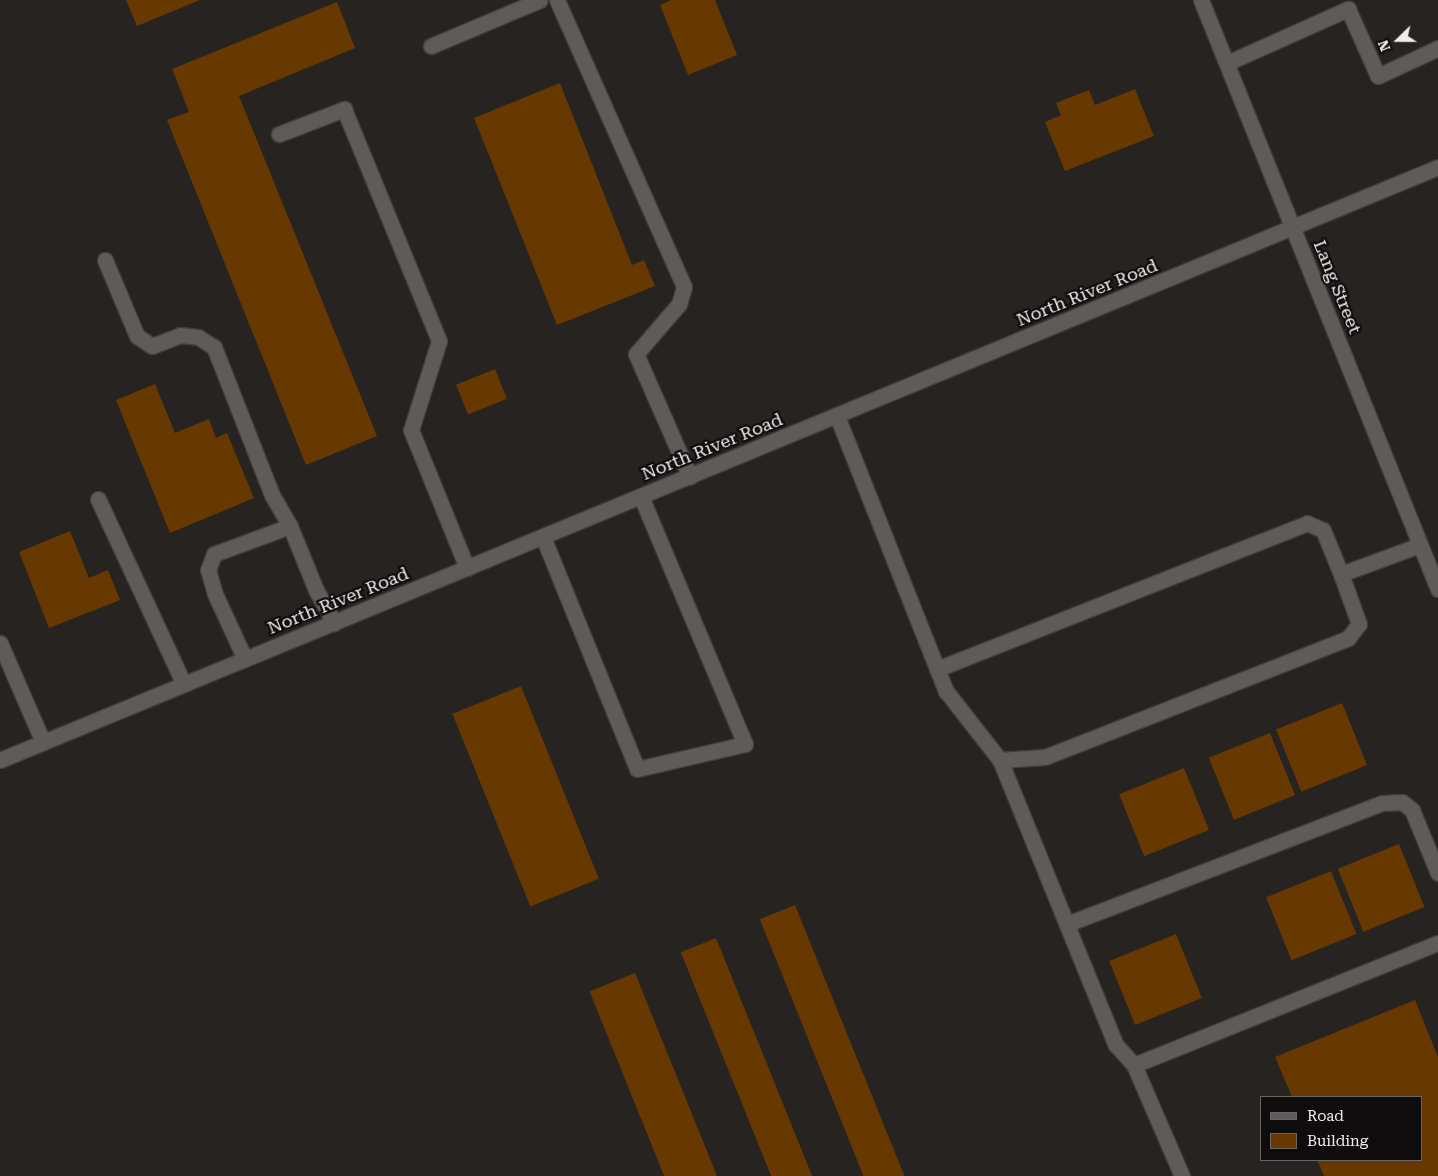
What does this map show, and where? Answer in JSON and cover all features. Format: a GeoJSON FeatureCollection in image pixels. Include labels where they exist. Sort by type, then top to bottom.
{"type":"FeatureCollection","features":[{"type":"Feature","properties":{"kind":"street"},"geometry":{"type":"LineString","coordinates":[[431,46],[540,0]]}},
{"type":"Feature","properties":{"kind":"street"},"geometry":{"type":"LineString","coordinates":[[557,0],[684,287],[679,304],[636,354],[690,476]]}},
{"type":"Feature","properties":{"kind":"street","name":"Lang Street"},"geometry":{"type":"LineString","coordinates":[[1201,0],[1438,589]]}},
{"type":"Feature","properties":{"kind":"street"},"geometry":{"type":"LineString","coordinates":[[1227,63],[1348,9],[1378,76],[1438,48]]}},
{"type":"Feature","properties":{"kind":"street"},"geometry":{"type":"LineString","coordinates":[[279,134],[344,109],[439,340],[411,430],[467,568]]}},
{"type":"Feature","properties":{"kind":"street","name":"North River Road"},"geometry":{"type":"LineString","coordinates":[[0,760],[1438,168]]}},
{"type":"Feature","properties":{"kind":"street"},"geometry":{"type":"LineString","coordinates":[[105,260],[137,336],[152,346],[180,335],[198,337],[214,347],[272,495],[290,526],[316,590],[334,623]]}},
{"type":"Feature","properties":{"kind":"street"},"geometry":{"type":"LineString","coordinates":[[837,416],[946,691],[1000,760],[1116,1045],[1134,1065],[1182,1176]]}},
{"type":"Feature","properties":{"kind":"street"},"geometry":{"type":"LineString","coordinates":[[543,537],[637,769],[745,744],[641,496]]}},
{"type":"Feature","properties":{"kind":"street"},"geometry":{"type":"LineString","coordinates":[[98,498],[184,684]]}},
{"type":"Feature","properties":{"kind":"street"},"geometry":{"type":"LineString","coordinates":[[937,669],[1307,523],[1323,530],[1359,624],[1348,638],[1045,757],[1000,760]]}},
{"type":"Feature","properties":{"kind":"street"},"geometry":{"type":"LineString","coordinates":[[245,659],[215,594],[208,570],[214,554],[290,526]]}},
{"type":"Feature","properties":{"kind":"street"},"geometry":{"type":"LineString","coordinates":[[1341,574],[1420,545]]}},
{"type":"Feature","properties":{"kind":"street"},"geometry":{"type":"LineString","coordinates":[[0,643],[42,742]]}},
{"type":"Feature","properties":{"kind":"street"},"geometry":{"type":"LineString","coordinates":[[1066,924],[1383,803],[1402,802],[1412,810],[1438,873]]}},
{"type":"Feature","properties":{"kind":"street"},"geometry":{"type":"LineString","coordinates":[[1134,1065],[1438,943]]}},
{"type":"Feature","properties":{"kind":"building"},"geometry":{"type":"Polygon","coordinates":[[[126,0],[200,0],[137,26],[126,0]]]}},
{"type":"Feature","properties":{"kind":"building"},"geometry":{"type":"Polygon","coordinates":[[[671,0],[715,0],[737,55],[688,75],[660,5],[671,0]]]}},
{"type":"Feature","properties":{"kind":"building"},"geometry":{"type":"Polygon","coordinates":[[[337,2],[355,48],[239,96],[377,436],[306,465],[167,120],[189,112],[172,69],[337,2]]]}},
{"type":"Feature","properties":{"kind":"building"},"geometry":{"type":"Polygon","coordinates":[[[560,83],[632,265],[644,260],[655,286],[557,325],[474,118],[560,83]]]}},
{"type":"Feature","properties":{"kind":"building"},"geometry":{"type":"Polygon","coordinates":[[[1135,89],[1154,136],[1065,171],[1045,122],[1061,115],[1056,103],[1089,90],[1095,105],[1135,89]]]}},
{"type":"Feature","properties":{"kind":"building"},"geometry":{"type":"Polygon","coordinates":[[[495,369],[507,399],[468,414],[456,385],[495,369]]]}},
{"type":"Feature","properties":{"kind":"building"},"geometry":{"type":"Polygon","coordinates":[[[155,384],[175,433],[209,419],[216,438],[227,433],[254,498],[170,533],[116,400],[155,384]]]}},
{"type":"Feature","properties":{"kind":"building"},"geometry":{"type":"Polygon","coordinates":[[[70,531],[89,578],[108,570],[120,600],[49,628],[19,552],[70,531]]]}},
{"type":"Feature","properties":{"kind":"building"},"geometry":{"type":"Polygon","coordinates":[[[521,686],[599,879],[530,907],[452,714],[521,686]]]}},
{"type":"Feature","properties":{"kind":"building"},"geometry":{"type":"Polygon","coordinates":[[[1342,703],[1367,765],[1301,792],[1276,730],[1342,703]]]}},
{"type":"Feature","properties":{"kind":"building"},"geometry":{"type":"Polygon","coordinates":[[[1270,733],[1295,795],[1234,820],[1209,758],[1270,733]]]}},
{"type":"Feature","properties":{"kind":"building"},"geometry":{"type":"Polygon","coordinates":[[[1184,768],[1209,830],[1144,856],[1119,794],[1184,768]]]}},
{"type":"Feature","properties":{"kind":"building"},"geometry":{"type":"Polygon","coordinates":[[[1399,844],[1424,907],[1363,932],[1338,869],[1399,844]]]}},
{"type":"Feature","properties":{"kind":"building"},"geometry":{"type":"Polygon","coordinates":[[[1331,871],[1356,934],[1292,960],[1266,897],[1331,871]]]}},
{"type":"Feature","properties":{"kind":"building"},"geometry":{"type":"Polygon","coordinates":[[[795,905],[904,1176],[864,1176],[760,919],[795,905]]]}},
{"type":"Feature","properties":{"kind":"building"},"geometry":{"type":"Polygon","coordinates":[[[1176,934],[1202,998],[1135,1025],[1109,961],[1176,934]]]}},
{"type":"Feature","properties":{"kind":"building"},"geometry":{"type":"Polygon","coordinates":[[[716,938],[812,1176],[771,1176],[681,952],[716,938]]]}},
{"type":"Feature","properties":{"kind":"building"},"geometry":{"type":"Polygon","coordinates":[[[635,973],[717,1176],[664,1176],[590,991],[635,973]]]}},
{"type":"Feature","properties":{"kind":"building"},"geometry":{"type":"Polygon","coordinates":[[[1415,1000],[1438,1057],[1438,1176],[1324,1176],[1317,1161],[1423,1161],[1423,1096],[1292,1096],[1275,1057],[1415,1000]]]}}]}
